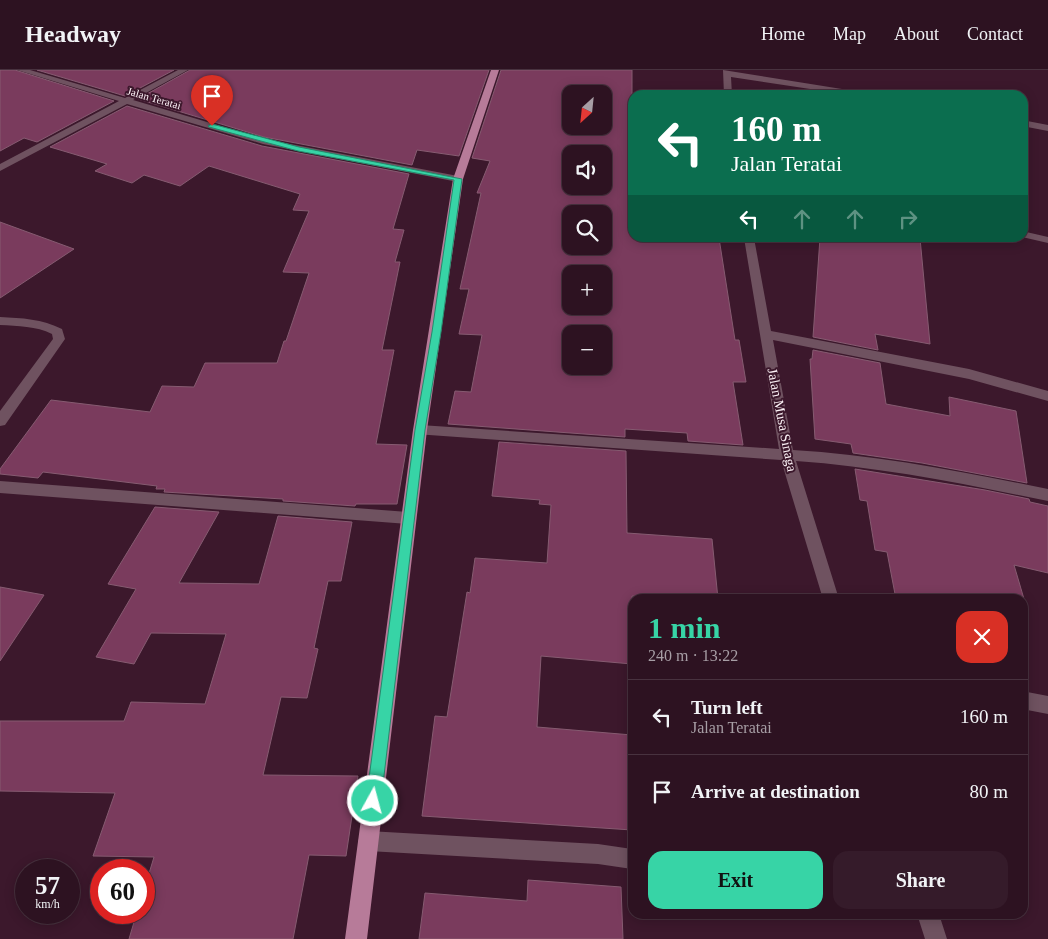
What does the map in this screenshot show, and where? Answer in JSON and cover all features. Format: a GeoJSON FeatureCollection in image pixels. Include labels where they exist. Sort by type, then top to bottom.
{"type":"FeatureCollection","features":[{"type":"Feature","properties":{"kind":"main road"},"geometry":{"type":"LineString","coordinates":[[356,939],[408,518],[458,179],[495,70]]}},
{"type":"Feature","properties":{"kind":"street","name":"Jalan Teratai"},"geometry":{"type":"LineString","coordinates":[[21,70],[126,102],[298,149],[458,179]]}},
{"type":"Feature","properties":{"kind":"street"},"geometry":{"type":"LineString","coordinates":[[0,168],[184,70]]}},
{"type":"Feature","properties":{"kind":"street"},"geometry":{"type":"LineString","coordinates":[[728,90],[727,72],[836,90]]}},
{"type":"Feature","properties":{"kind":"street"},"geometry":{"type":"LineString","coordinates":[[1028,124],[1048,128]]}},
{"type":"Feature","properties":{"kind":"street"},"geometry":{"type":"LineString","coordinates":[[1028,235],[1048,240]]}},
{"type":"Feature","properties":{"kind":"street","name":"Jalan Musa Sinaga"},"geometry":{"type":"LineString","coordinates":[[750,242],[787,455],[829,594]]}},
{"type":"Feature","properties":{"kind":"street"},"geometry":{"type":"LineString","coordinates":[[0,321],[48,327],[58,332],[59,339],[0,421]]}},
{"type":"Feature","properties":{"kind":"street"},"geometry":{"type":"LineString","coordinates":[[766,334],[969,374],[1048,396]]}},
{"type":"Feature","properties":{"kind":"street"},"geometry":{"type":"LineString","coordinates":[[420,430],[834,458],[978,481],[1048,495]]}},
{"type":"Feature","properties":{"kind":"street"},"geometry":{"type":"LineString","coordinates":[[0,486],[408,518]]}},
{"type":"Feature","properties":{"kind":"street"},"geometry":{"type":"LineString","coordinates":[[1028,701],[1048,705]]}},
{"type":"Feature","properties":{"kind":"street"},"geometry":{"type":"LineString","coordinates":[[368,840],[589,853],[628,858]]}},
{"type":"Feature","properties":{"kind":"street"},"geometry":{"type":"LineString","coordinates":[[930,919],[936,939]]}},
{"type":"Feature","properties":{"kind":"building"},"geometry":{"type":"Polygon","coordinates":[[[0,70],[15,70],[114,101],[37,142],[24,138],[0,151],[0,70]]]}},
{"type":"Feature","properties":{"kind":"building"},"geometry":{"type":"Polygon","coordinates":[[[37,70],[174,70],[125,96],[37,70]]]}},
{"type":"Feature","properties":{"kind":"building"},"geometry":{"type":"Polygon","coordinates":[[[190,70],[489,70],[459,156],[417,150],[412,165],[264,137],[138,99],[190,70]]]}},
{"type":"Feature","properties":{"kind":"building"},"geometry":{"type":"Polygon","coordinates":[[[501,70],[632,70],[632,90],[628,90],[628,242],[720,242],[735,340],[739,340],[746,382],[733,382],[743,445],[688,441],[687,433],[625,429],[625,437],[448,424],[455,391],[471,392],[482,335],[459,334],[469,289],[460,289],[481,193],[477,193],[490,161],[472,158],[501,70]]]}},
{"type":"Feature","properties":{"kind":"building"},"geometry":{"type":"Polygon","coordinates":[[[127,106],[262,146],[409,174],[393,229],[404,230],[395,262],[400,262],[382,350],[394,350],[376,444],[407,445],[397,504],[356,504],[355,506],[283,501],[283,499],[164,492],[165,489],[156,489],[157,486],[43,472],[38,478],[0,474],[0,469],[51,400],[150,412],[162,386],[194,387],[205,363],[277,363],[284,341],[286,341],[309,273],[283,272],[309,211],[293,210],[300,194],[209,166],[180,186],[144,175],[132,183],[95,171],[107,164],[50,147],[127,106]]]}},
{"type":"Feature","properties":{"kind":"building"},"geometry":{"type":"Polygon","coordinates":[[[0,222],[74,249],[0,298],[0,222]]]}},
{"type":"Feature","properties":{"kind":"building"},"geometry":{"type":"Polygon","coordinates":[[[820,242],[920,242],[930,344],[875,334],[878,350],[813,337],[820,242]]]}},
{"type":"Feature","properties":{"kind":"building"},"geometry":{"type":"Polygon","coordinates":[[[813,350],[880,363],[886,404],[950,416],[949,397],[1016,411],[1027,483],[922,463],[853,453],[851,444],[815,439],[810,359],[812,359],[813,350]]]}},
{"type":"Feature","properties":{"kind":"building"},"geometry":{"type":"Polygon","coordinates":[[[499,442],[626,451],[627,533],[712,539],[718,594],[628,594],[628,664],[541,656],[537,727],[628,735],[628,830],[422,816],[435,716],[447,717],[467,592],[470,593],[475,558],[547,563],[551,505],[539,504],[540,500],[492,496],[499,442]]]}},
{"type":"Feature","properties":{"kind":"building"},"geometry":{"type":"Polygon","coordinates":[[[855,469],[985,490],[1029,499],[1030,502],[1048,506],[1048,573],[1014,565],[1023,594],[895,594],[887,552],[875,550],[867,501],[860,500],[855,469]]]}},
{"type":"Feature","properties":{"kind":"building"},"geometry":{"type":"Polygon","coordinates":[[[155,507],[219,512],[179,583],[259,584],[278,516],[352,522],[341,581],[328,581],[314,648],[318,649],[307,698],[281,697],[263,775],[358,776],[346,856],[309,855],[293,939],[129,939],[133,924],[155,924],[155,859],[154,857],[93,856],[115,793],[0,791],[0,721],[124,721],[131,702],[205,704],[226,634],[151,633],[134,664],[96,657],[136,589],[108,584],[155,507]]]}},
{"type":"Feature","properties":{"kind":"building"},"geometry":{"type":"Polygon","coordinates":[[[0,587],[44,595],[0,661],[0,587]]]}},
{"type":"Feature","properties":{"kind":"building"},"geometry":{"type":"Polygon","coordinates":[[[528,880],[621,887],[623,939],[419,939],[425,893],[527,901],[528,880]]]}},
{"type":"Feature","properties":{"kind":"route"},"geometry":{"type":"LineString","coordinates":[[212,126],[298,149],[458,179],[420,430],[373,801]]}}]}
